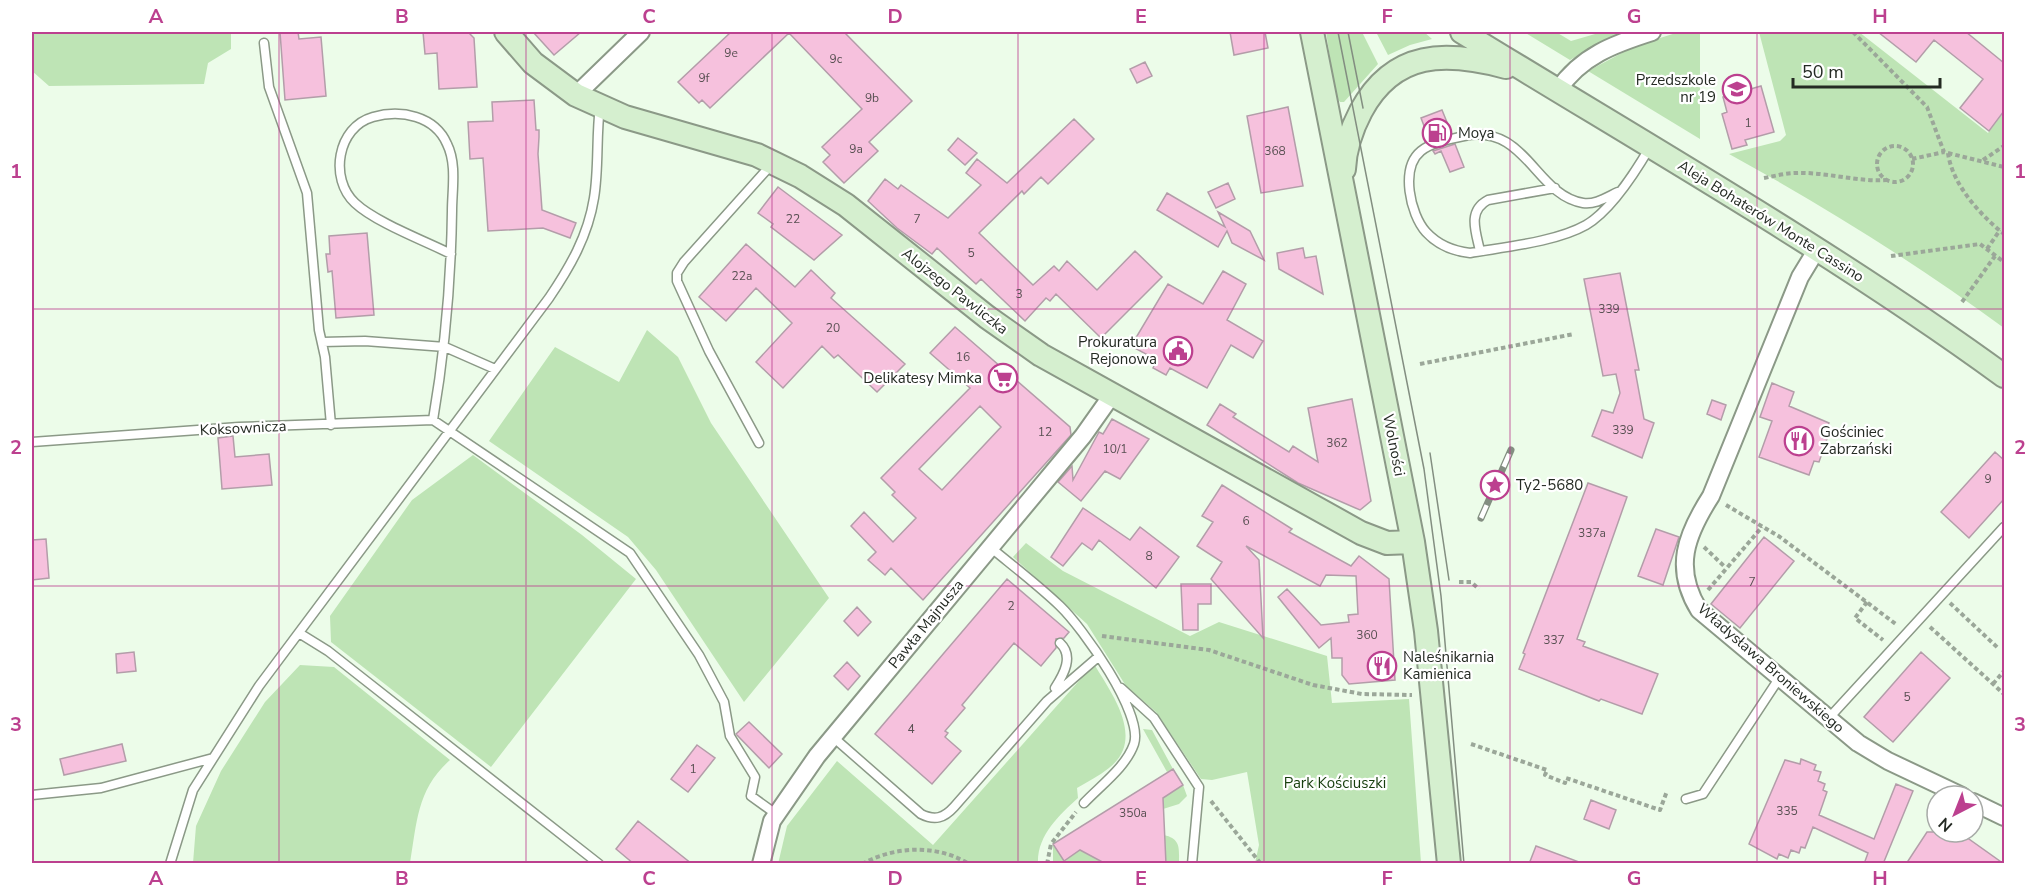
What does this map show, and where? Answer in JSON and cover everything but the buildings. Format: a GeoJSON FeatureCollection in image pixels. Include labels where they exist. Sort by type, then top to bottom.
{"type":"FeatureCollection","features":[{"type":"Feature","properties":{"kind":"street","name":"Alojzego Pawliczka"},"geometry":{"type":"LineString","coordinates":[[506,32],[533,63],[576,95],[625,117],[757,155],[800,176],[846,205],[1020,342],[1361,533],[1387,543],[1413,542]]}},
{"type":"Feature","properties":{"kind":"street"},"geometry":{"type":"LineString","coordinates":[[576,95],[640,32]]}},
{"type":"Feature","properties":{"kind":"street","name":"Wolności"},"geometry":{"type":"LineString","coordinates":[[1312,32],[1413,542],[1426,631],[1449,864]]}},
{"type":"Feature","properties":{"kind":"street"},"geometry":{"type":"LineString","coordinates":[[1558,90],[1571,73],[1608,46],[1652,32]]}},
{"type":"Feature","properties":{"kind":"street","name":"Aleja Bohaterów Monte Cassino"},"geometry":{"type":"LineString","coordinates":[[1474,35],[1532,75],[1817,249],[1934,325],[2004,376]]}},
{"type":"Feature","properties":{"kind":"street","name":"Aleja Bohaterów Monte Cassino"},"geometry":{"type":"LineString","coordinates":[[1344,194],[1344,164],[1352,132],[1372,92],[1387,76],[1407,64],[1452,57],[1475,59],[1532,75]]}},
{"type":"Feature","properties":{"kind":"street","name":"Władysława Broniewskiego"},"geometry":{"type":"LineString","coordinates":[[1817,249],[1800,276],[1711,496],[1696,519],[1685,554],[1684,573],[1688,591],[1699,610],[1858,743],[1937,784]]}},
{"type":"Feature","properties":{"kind":"street","name":"Pawła Majnusza"},"geometry":{"type":"LineString","coordinates":[[761,864],[777,814],[833,737],[1083,436],[1112,395]]}},
{"type":"Feature","properties":{"kind":"street"},"geometry":{"type":"LineString","coordinates":[[1985,808],[2004,818]]}},
{"type":"Feature","properties":{"kind":"lane"},"geometry":{"type":"LineString","coordinates":[[264,43],[272,96],[307,193],[331,425]]}},
{"type":"Feature","properties":{"kind":"lane"},"geometry":{"type":"LineString","coordinates":[[170,864],[193,790],[259,686],[549,298],[582,243],[595,196],[600,106]]}},
{"type":"Feature","properties":{"kind":"lane"},"geometry":{"type":"LineString","coordinates":[[451,254],[369,213],[355,203],[343,187],[339,168],[342,149],[354,130],[372,117],[417,116],[437,127],[448,144],[453,163],[451,254],[445,347],[433,420],[452,430],[630,553],[699,655],[724,702],[730,736],[755,777],[751,796],[777,814]]}},
{"type":"Feature","properties":{"kind":"lane"},"geometry":{"type":"LineString","coordinates":[[1618,192],[1599,201],[1585,204],[1571,199],[1555,188],[1522,152],[1505,141],[1486,135],[1467,135],[1421,151],[1413,160],[1408,174],[1417,219],[1436,241],[1453,251],[1480,251],[1569,233],[1587,224],[1601,213],[1618,192],[1650,147]]}},
{"type":"Feature","properties":{"kind":"lane"},"geometry":{"type":"LineString","coordinates":[[759,442],[709,351],[677,281],[677,273],[684,262],[773,163]]}},
{"type":"Feature","properties":{"kind":"lane"},"geometry":{"type":"LineString","coordinates":[[1480,251],[1474,221],[1475,211],[1480,204],[1488,200],[1555,188]]}},
{"type":"Feature","properties":{"kind":"lane"},"geometry":{"type":"LineString","coordinates":[[322,342],[365,341],[445,347],[495,369]]}},
{"type":"Feature","properties":{"kind":"lane","name":"Koksownicza"},"geometry":{"type":"LineString","coordinates":[[32,442],[239,427],[433,420]]}},
{"type":"Feature","properties":{"kind":"lane"},"geometry":{"type":"LineString","coordinates":[[1828,719],[2004,527]]}},
{"type":"Feature","properties":{"kind":"lane"},"geometry":{"type":"LineString","coordinates":[[990,546],[1060,607],[1082,633],[1117,684],[1134,719],[1135,741],[1127,759],[1084,803]]}},
{"type":"Feature","properties":{"kind":"lane"},"geometry":{"type":"LineString","coordinates":[[299,633],[328,651],[599,864]]}},
{"type":"Feature","properties":{"kind":"lane"},"geometry":{"type":"LineString","coordinates":[[1047,701],[1066,667],[1068,657],[1065,648],[1060,643]]}},
{"type":"Feature","properties":{"kind":"lane"},"geometry":{"type":"LineString","coordinates":[[833,737],[921,814],[930,818],[940,818],[954,807],[1047,701],[1098,657]]}},
{"type":"Feature","properties":{"kind":"lane"},"geometry":{"type":"LineString","coordinates":[[1686,799],[1703,794],[1780,677]]}},
{"type":"Feature","properties":{"kind":"lane"},"geometry":{"type":"LineString","coordinates":[[1117,684],[1154,718],[1199,787],[1192,864]]}},
{"type":"Feature","properties":{"kind":"lane"},"geometry":{"type":"LineString","coordinates":[[32,795],[101,788],[213,758]]}},
{"type":"Feature","properties":{"kind":"path"},"geometry":{"type":"LineString","coordinates":[[1854,32],[1927,107],[1946,152],[1950,168],[1976,207],[2002,232],[1987,249]]}},
{"type":"Feature","properties":{"kind":"path"},"geometry":{"type":"LineString","coordinates":[[1982,160],[2004,146]]}},
{"type":"Feature","properties":{"kind":"path"},"geometry":{"type":"LineString","coordinates":[[1764,178],[1796,173],[1894,182],[1907,178],[1913,167],[1912,159],[1904,148],[1885,149],[1877,162],[1878,171],[1886,180]]}},
{"type":"Feature","properties":{"kind":"path"},"geometry":{"type":"LineString","coordinates":[[1912,159],[1946,152],[2004,167]]}},
{"type":"Feature","properties":{"kind":"path"},"geometry":{"type":"LineString","coordinates":[[1891,256],[1980,244],[2004,262]]}},
{"type":"Feature","properties":{"kind":"path"},"geometry":{"type":"LineString","coordinates":[[1962,302],[1995,256]]}},
{"type":"Feature","properties":{"kind":"path"},"geometry":{"type":"LineString","coordinates":[[1420,364],[1574,334]]}},
{"type":"Feature","properties":{"kind":"path"},"geometry":{"type":"LineString","coordinates":[[1711,496],[1823,567],[1907,633]]}},
{"type":"Feature","properties":{"kind":"path"},"geometry":{"type":"LineString","coordinates":[[1701,598],[1725,567],[1762,527]]}},
{"type":"Feature","properties":{"kind":"path"},"geometry":{"type":"LineString","coordinates":[[1697,542],[1725,567]]}},
{"type":"Feature","properties":{"kind":"path"},"geometry":{"type":"LineString","coordinates":[[1459,582],[1471,582],[1479,589]]}},
{"type":"Feature","properties":{"kind":"path"},"geometry":{"type":"LineString","coordinates":[[1949,601],[1998,648]]}},
{"type":"Feature","properties":{"kind":"path"},"geometry":{"type":"LineString","coordinates":[[1867,602],[1855,618],[1893,649]]}},
{"type":"Feature","properties":{"kind":"path"},"geometry":{"type":"LineString","coordinates":[[1927,624],[2004,694]]}},
{"type":"Feature","properties":{"kind":"path"},"geometry":{"type":"LineString","coordinates":[[1082,633],[1209,650],[1313,685],[1333,689],[1362,694],[1412,695]]}},
{"type":"Feature","properties":{"kind":"path"},"geometry":{"type":"LineString","coordinates":[[1993,684],[2004,671]]}},
{"type":"Feature","properties":{"kind":"path"},"geometry":{"type":"LineString","coordinates":[[1472,744],[1547,770],[1545,775],[1564,783],[1566,778],[1660,810],[1667,792]]}},
{"type":"Feature","properties":{"kind":"path"},"geometry":{"type":"LineString","coordinates":[[1199,787],[1261,864]]}},
{"type":"Feature","properties":{"kind":"path"},"geometry":{"type":"LineString","coordinates":[[1047,864],[1051,844],[1084,803]]}},
{"type":"Feature","properties":{"kind":"path"},"geometry":{"type":"LineString","coordinates":[[862,864],[875,857],[919,848],[960,858],[969,864]]}},
{"type":"Feature","properties":{"kind":"green space"},"geometry":{"type":"Polygon","coordinates":[[[32,32],[231,32],[231,49],[208,63],[204,84],[49,86],[32,71],[32,32]]]}},
{"type":"Feature","properties":{"kind":"green space"},"geometry":{"type":"Polygon","coordinates":[[[1326,32],[1362,32],[1378,64],[1344,102],[1340,102],[1336,97],[1326,32]]]}},
{"type":"Feature","properties":{"kind":"green space"},"geometry":{"type":"Polygon","coordinates":[[[1376,32],[1424,32],[1432,39],[1410,45],[1388,55],[1376,32]]]}},
{"type":"Feature","properties":{"kind":"green space"},"geometry":{"type":"Polygon","coordinates":[[[1524,32],[1556,32],[1571,41],[1602,32],[1627,32],[1600,42],[1570,60],[1524,32]]]}},
{"type":"Feature","properties":{"kind":"green space"},"geometry":{"type":"Polygon","coordinates":[[[1679,32],[1700,32],[1700,139],[1588,71],[1635,46],[1679,32]]]}},
{"type":"Feature","properties":{"kind":"green space"},"geometry":{"type":"Polygon","coordinates":[[[1759,32],[1859,32],[1988,133],[2004,112],[2004,328],[1870,236],[1729,154],[1780,141],[1786,135],[1759,32]]]}},
{"type":"Feature","properties":{"kind":"green space"},"geometry":{"type":"Polygon","coordinates":[[[647,330],[678,357],[711,423],[829,598],[744,702],[656,570],[628,537],[489,441],[555,347],[619,382],[647,330]]]}},
{"type":"Feature","properties":{"kind":"green space"},"geometry":{"type":"Polygon","coordinates":[[[473,455],[582,535],[636,579],[491,767],[331,642],[330,616],[412,500],[473,455]]]}},
{"type":"Feature","properties":{"kind":"green space","name":"Park Kościuszki"},"geometry":{"type":"Polygon","coordinates":[[[1026,543],[1063,571],[1190,636],[1219,622],[1327,656],[1332,703],[1409,699],[1421,863],[1255,863],[1259,845],[1247,772],[1212,780],[1201,779],[1156,712],[1126,686],[1087,624],[1013,557],[1026,543]]]}},
{"type":"Feature","properties":{"kind":"green space"},"geometry":{"type":"Polygon","coordinates":[[[1094,664],[1122,716],[1125,744],[1120,756],[1109,768],[1077,788],[1078,798],[1045,835],[1038,863],[778,864],[787,826],[837,761],[933,845],[1094,664]]]}},
{"type":"Feature","properties":{"kind":"green space"},"geometry":{"type":"Polygon","coordinates":[[[300,665],[334,667],[450,760],[431,783],[420,807],[410,863],[193,863],[196,826],[221,771],[265,702],[300,665]]]}},
{"type":"Feature","properties":{"kind":"green space"},"geometry":{"type":"Polygon","coordinates":[[[1143,729],[1152,730],[1173,769],[1167,772],[1143,729]]]}},
{"type":"Feature","properties":{"kind":"green space"},"geometry":{"type":"Polygon","coordinates":[[[1183,785],[1187,796],[1179,804],[1163,809],[1163,798],[1183,785]]]}},
{"type":"Feature","properties":{"kind":"green space"},"geometry":{"type":"Polygon","coordinates":[[[1164,835],[1174,839],[1178,845],[1179,863],[1166,863],[1164,835]]]}},
{"type":"Feature","properties":{"kind":"green space"},"geometry":{"type":"Polygon","coordinates":[[[1053,844],[1064,860],[1080,850],[1099,860],[1096,863],[1053,864],[1053,844]]]}},
{"type":"Feature","properties":{"kind":"tram line"},"geometry":{"type":"LineString","coordinates":[[1338,32],[1424,469],[1441,596],[1464,864]]}},
{"type":"Feature","properties":{"kind":"tram line"},"geometry":{"type":"LineString","coordinates":[[1348,32],[1363,108]]}},
{"type":"Feature","properties":{"kind":"tram line"},"geometry":{"type":"LineString","coordinates":[[1430,453],[1449,580]]}},
{"type":"Feature","properties":{"kind":"railway"},"geometry":{"type":"LineString","coordinates":[[1481,518],[1511,450]]}},
{"type":"Feature","properties":{"kind":"place","name":"Przedszkole nr 19"},"geometry":{"type":"Point","coordinates":[1737,89]}},
{"type":"Feature","properties":{"kind":"place","name":"Moya"},"geometry":{"type":"Point","coordinates":[1437,133]}},
{"type":"Feature","properties":{"kind":"place","name":"Prokuratura Rejonowa"},"geometry":{"type":"Point","coordinates":[1178,351]}},
{"type":"Feature","properties":{"kind":"place","name":"Delikatesy Mimka"},"geometry":{"type":"Point","coordinates":[1003,378]}},
{"type":"Feature","properties":{"kind":"place","name":"Gościniec Zabrzański"},"geometry":{"type":"Point","coordinates":[1799,441]}},
{"type":"Feature","properties":{"kind":"place","name":"Ty2-5680"},"geometry":{"type":"Point","coordinates":[1495,485]}},
{"type":"Feature","properties":{"kind":"place","name":"Naleśnikarnia Kamienica"},"geometry":{"type":"Point","coordinates":[1382,666]}}]}
